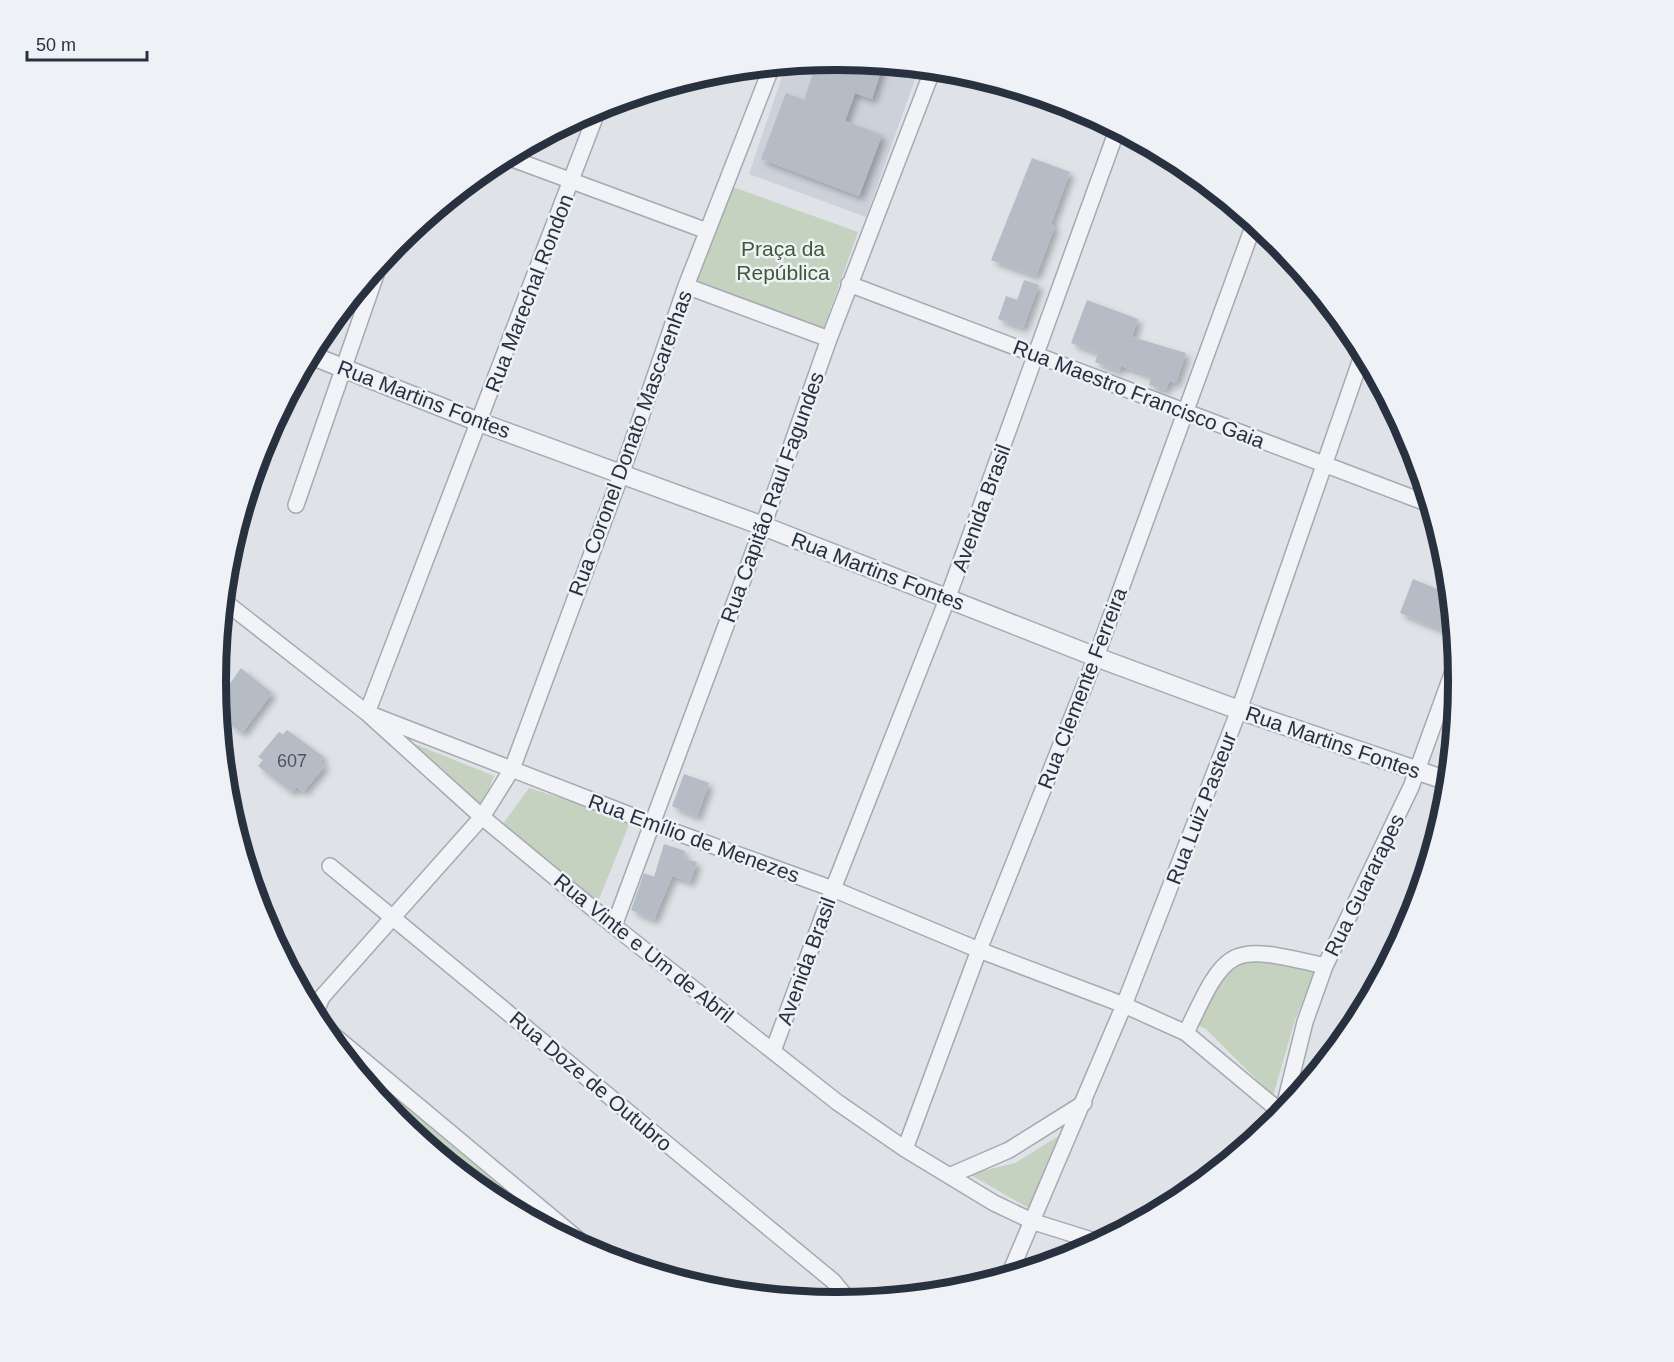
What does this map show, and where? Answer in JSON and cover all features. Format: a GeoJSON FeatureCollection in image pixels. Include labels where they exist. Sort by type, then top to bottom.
{"type":"FeatureCollection","features":[{"type":"Feature","properties":{"kind":"street","name":"Rua Coronel Donato Mascarenhas"},"geometry":{"type":"LineString","coordinates":[[319,1004],[322,997],[482,817],[512,769],[622,472],[706,231],[768,75]]}},
{"type":"Feature","properties":{"kind":"street","name":"Rua Capitão Raul Fagundes"},"geometry":{"type":"LineString","coordinates":[[614,926],[763,526],[849,284],[871,234],[930,78]]}},
{"type":"Feature","properties":{"kind":"street","name":"Rua Marechal Rondon"},"geometry":{"type":"LineString","coordinates":[[367,713],[594,121]]}},
{"type":"Feature","properties":{"kind":"street","name":"Avenida Brasil"},"geometry":{"type":"LineString","coordinates":[[773,1051],[833,890],[948,597],[1114,137]]}},
{"type":"Feature","properties":{"kind":"street"},"geometry":{"type":"LineString","coordinates":[[518,161],[706,231]]}},
{"type":"Feature","properties":{"kind":"street","name":"Rua Clemente Ferreira"},"geometry":{"type":"LineString","coordinates":[[905,1149],[979,950],[1096,657],[1251,232]]}},
{"type":"Feature","properties":{"kind":"street","name":"Rua Maestro Francisco Gaia"},"geometry":{"type":"LineString","coordinates":[[849,284],[1420,501]]}},
{"type":"Feature","properties":{"kind":"street"},"geometry":{"type":"LineString","coordinates":[[296,505],[341,369],[372,286]]}},
{"type":"Feature","properties":{"kind":"street"},"geometry":{"type":"LineString","coordinates":[[686,286],[829,339]]}},
{"type":"Feature","properties":{"kind":"street","name":"Rua Martins Fontes"},"geometry":{"type":"LineString","coordinates":[[319,359],[479,422],[622,472],[763,526],[1096,657],[1239,710],[1439,779]]}},
{"type":"Feature","properties":{"kind":"street","name":"Rua Luiz Pasteur"},"geometry":{"type":"LineString","coordinates":[[1014,1265],[1034,1222],[1124,1005],[1239,710],[1322,464],[1359,364]]}},
{"type":"Feature","properties":{"kind":"street","name":"Rua Vinte e Um de Abril"},"geometry":{"type":"LineString","coordinates":[[231,607],[367,713],[482,817],[614,926],[837,1102],[905,1149],[994,1203],[1034,1222],[1086,1238]]}},
{"type":"Feature","properties":{"kind":"street","name":"Rua Guararapes"},"geometry":{"type":"LineString","coordinates":[[1287,1094],[1305,1022],[1325,966],[1407,797],[1448,685]]}},
{"type":"Feature","properties":{"kind":"street","name":"Rua Emílio de Menezes"},"geometry":{"type":"LineString","coordinates":[[367,713],[653,824],[833,890],[979,950],[1124,1005],[1186,1033],[1275,1106]]}},
{"type":"Feature","properties":{"kind":"street","name":"Rua Doze de Outubro"},"geometry":{"type":"LineString","coordinates":[[330,866],[833,1281],[842,1292]]}},
{"type":"Feature","properties":{"kind":"street"},"geometry":{"type":"LineString","coordinates":[[1186,1033],[1218,972],[1227,962],[1239,955],[1260,952],[1325,966]]}},
{"type":"Feature","properties":{"kind":"street","name":"Rua Coronel Donato Mascarenhas"},"geometry":{"type":"LineString","coordinates":[[350,1049],[564,1227]]}},
{"type":"Feature","properties":{"kind":"street"},"geometry":{"type":"LineString","coordinates":[[949,1176],[1009,1150],[1084,1103]]}},
{"type":"Feature","properties":{"kind":"shaded area"},"geometry":{"type":"Polygon","coordinates":[[[837,70],[916,76],[866,217],[749,174],[783,73],[837,70]]]}},
{"type":"Feature","properties":{"kind":"green space","name":"Praça da República"},"geometry":{"type":"Polygon","coordinates":[[[733,187],[858,232],[823,330],[696,282],[733,187]]]}},
{"type":"Feature","properties":{"kind":"green space"},"geometry":{"type":"Polygon","coordinates":[[[405,740],[494,776],[480,810],[405,740]]]}},
{"type":"Feature","properties":{"kind":"green space"},"geometry":{"type":"Polygon","coordinates":[[[529,788],[631,820],[597,904],[502,825],[529,788]]]}},
{"type":"Feature","properties":{"kind":"green space"},"geometry":{"type":"Polygon","coordinates":[[[1257,955],[1317,967],[1295,1020],[1273,1096],[1206,1029],[1197,1025],[1230,963],[1257,955]]]}},
{"type":"Feature","properties":{"kind":"green space"},"geometry":{"type":"Polygon","coordinates":[[[378,1084],[525,1206],[498,1189],[434,1140],[378,1084]]]}},
{"type":"Feature","properties":{"kind":"green space"},"geometry":{"type":"Polygon","coordinates":[[[1065,1132],[1034,1211],[969,1174],[1015,1163],[1065,1132]]]}},
{"type":"Feature","properties":{"kind":"building"},"geometry":{"type":"Polygon","coordinates":[[[814,71],[881,72],[872,99],[855,93],[845,121],[882,135],[859,196],[761,159],[786,93],[804,100],[814,71]]]}},
{"type":"Feature","properties":{"kind":"building"},"geometry":{"type":"Polygon","coordinates":[[[1032,158],[1070,172],[1051,224],[1055,226],[1036,276],[991,260],[1032,158]]]}},
{"type":"Feature","properties":{"kind":"building"},"geometry":{"type":"Polygon","coordinates":[[[1024,280],[1039,285],[1023,328],[998,319],[1006,296],[1017,300],[1024,280]]]}},
{"type":"Feature","properties":{"kind":"building"},"geometry":{"type":"Polygon","coordinates":[[[1087,300],[1138,319],[1132,337],[1186,353],[1176,383],[1169,381],[1166,390],[1149,385],[1151,376],[1121,366],[1119,371],[1095,362],[1098,353],[1071,343],[1087,300]]]}},
{"type":"Feature","properties":{"kind":"building"},"geometry":{"type":"Polygon","coordinates":[[[1413,579],[1440,590],[1444,624],[1442,630],[1400,613],[1413,579]]]}},
{"type":"Feature","properties":{"kind":"building"},"geometry":{"type":"Polygon","coordinates":[[[241,668],[272,693],[242,733],[228,722],[226,688],[241,668]]]}},
{"type":"Feature","properties":{"kind":"building"},"geometry":{"type":"Polygon","coordinates":[[[287,730],[324,757],[320,761],[325,766],[303,792],[297,787],[292,792],[258,766],[263,760],[258,757],[279,732],[283,734],[287,730]]]}},
{"type":"Feature","properties":{"kind":"building"},"geometry":{"type":"Polygon","coordinates":[[[684,774],[709,783],[697,817],[672,806],[684,774]]]}},
{"type":"Feature","properties":{"kind":"building"},"geometry":{"type":"Polygon","coordinates":[[[664,844],[685,851],[683,858],[697,862],[690,882],[672,876],[654,920],[631,910],[644,873],[654,877],[664,844]]]}}]}
